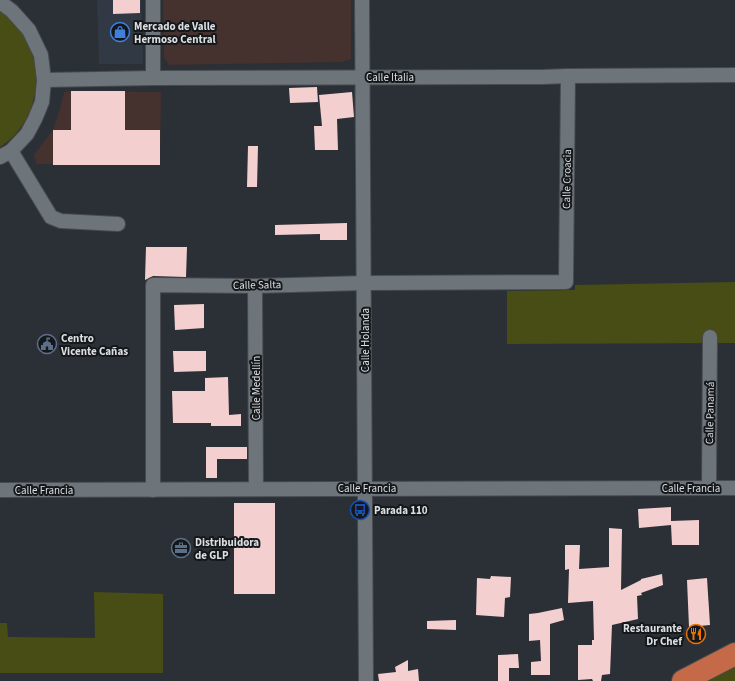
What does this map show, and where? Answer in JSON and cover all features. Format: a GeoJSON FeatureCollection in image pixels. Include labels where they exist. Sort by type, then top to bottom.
{"type":"FeatureCollection","features":[{"type":"Feature","properties":{"kind":"highway"},"geometry":{"type":"LineString","coordinates":[[683,681],[735,654]]}},
{"type":"Feature","properties":{"kind":"street"},"geometry":{"type":"LineString","coordinates":[[153,0],[153,78]]}},
{"type":"Feature","properties":{"kind":"street","name":"Calle Holanda"},"geometry":{"type":"LineString","coordinates":[[362,0],[366,681]]}},
{"type":"Feature","properties":{"kind":"street"},"geometry":{"type":"LineString","coordinates":[[0,2],[12,11],[29,30],[41,55],[44,80],[42,102],[35,119],[27,134],[6,154],[52,217],[61,221],[118,224]]}},
{"type":"Feature","properties":{"kind":"street","name":"Calle Italia"},"geometry":{"type":"LineString","coordinates":[[44,80],[153,78],[735,75]]}},
{"type":"Feature","properties":{"kind":"street","name":"Calle Croacia"},"geometry":{"type":"LineString","coordinates":[[566,282],[568,76]]}},
{"type":"Feature","properties":{"kind":"street","name":"Calle Salta"},"geometry":{"type":"LineString","coordinates":[[153,490],[152,285],[256,286],[566,282]]}},
{"type":"Feature","properties":{"kind":"street","name":"Calle Medellín"},"geometry":{"type":"LineString","coordinates":[[256,286],[256,489]]}},
{"type":"Feature","properties":{"kind":"street","name":"Calle Panamá"},"geometry":{"type":"LineString","coordinates":[[709,488],[710,337]]}},
{"type":"Feature","properties":{"kind":"street","name":"Calle Francia"},"geometry":{"type":"LineString","coordinates":[[0,490],[735,488]]}},
{"type":"Feature","properties":{"kind":"shaded area","name":"Mercado de Valle Hermoso Central"},"geometry":{"type":"Polygon","coordinates":[[[97,0],[141,0],[143,64],[99,64],[97,0]]]}},
{"type":"Feature","properties":{"kind":"shaded area"},"geometry":{"type":"Polygon","coordinates":[[[163,0],[351,0],[351,59],[342,62],[169,65],[164,58],[163,0]]]}},
{"type":"Feature","properties":{"kind":"shaded area"},"geometry":{"type":"Polygon","coordinates":[[[64,92],[161,92],[160,165],[36,164],[34,155],[53,130],[64,92]]]}},
{"type":"Feature","properties":{"kind":"green space"},"geometry":{"type":"Polygon","coordinates":[[[0,11],[16,25],[27,41],[34,60],[36,79],[34,99],[27,117],[16,134],[0,147],[0,11]]]}},
{"type":"Feature","properties":{"kind":"green space"},"geometry":{"type":"Polygon","coordinates":[[[735,282],[735,343],[507,344],[507,291],[575,290],[575,285],[735,282]]]}},
{"type":"Feature","properties":{"kind":"green space"},"geometry":{"type":"Polygon","coordinates":[[[94,592],[163,594],[163,673],[0,673],[0,623],[7,623],[8,637],[95,638],[94,592]]]}},
{"type":"Feature","properties":{"kind":"green space"},"geometry":{"type":"Polygon","coordinates":[[[735,662],[735,681],[699,681],[735,662]]]}},
{"type":"Feature","properties":{"kind":"building"},"geometry":{"type":"Polygon","coordinates":[[[113,0],[140,0],[140,13],[113,14],[113,0]]]}},
{"type":"Feature","properties":{"kind":"building"},"geometry":{"type":"Polygon","coordinates":[[[317,87],[318,102],[290,103],[289,88],[317,87]]]}},
{"type":"Feature","properties":{"kind":"building"},"geometry":{"type":"Polygon","coordinates":[[[71,91],[125,91],[125,130],[160,130],[160,165],[53,165],[53,130],[71,130],[71,91]]]}},
{"type":"Feature","properties":{"kind":"building"},"geometry":{"type":"Polygon","coordinates":[[[352,92],[354,117],[337,119],[338,150],[315,150],[314,126],[322,126],[319,95],[352,92]]]}},
{"type":"Feature","properties":{"kind":"building"},"geometry":{"type":"Polygon","coordinates":[[[248,146],[258,146],[257,187],[247,187],[248,146]]]}},
{"type":"Feature","properties":{"kind":"building"},"geometry":{"type":"Polygon","coordinates":[[[347,223],[347,240],[320,240],[320,234],[275,235],[275,225],[347,223]]]}},
{"type":"Feature","properties":{"kind":"building"},"geometry":{"type":"Polygon","coordinates":[[[146,247],[187,247],[186,277],[153,276],[145,280],[146,247]]]}},
{"type":"Feature","properties":{"kind":"building"},"geometry":{"type":"Polygon","coordinates":[[[204,304],[204,328],[175,330],[174,305],[204,304]]]}},
{"type":"Feature","properties":{"kind":"building"},"geometry":{"type":"Polygon","coordinates":[[[173,351],[206,351],[206,371],[174,372],[173,351]]]}},
{"type":"Feature","properties":{"kind":"building"},"geometry":{"type":"Polygon","coordinates":[[[228,377],[229,415],[241,414],[241,426],[211,426],[211,423],[173,423],[172,391],[205,391],[205,378],[228,377]]]}},
{"type":"Feature","properties":{"kind":"building"},"geometry":{"type":"Polygon","coordinates":[[[206,447],[247,447],[247,459],[217,459],[217,478],[206,478],[206,447]]]}},
{"type":"Feature","properties":{"kind":"building"},"geometry":{"type":"Polygon","coordinates":[[[234,503],[275,503],[275,594],[234,594],[234,503]]]}},
{"type":"Feature","properties":{"kind":"building"},"geometry":{"type":"Polygon","coordinates":[[[671,507],[671,521],[699,520],[699,545],[672,545],[671,525],[639,528],[638,509],[671,507]]]}},
{"type":"Feature","properties":{"kind":"building"},"geometry":{"type":"Polygon","coordinates":[[[609,528],[622,529],[621,590],[641,579],[662,574],[663,585],[641,593],[642,595],[637,596],[638,619],[612,625],[610,674],[602,675],[601,681],[593,681],[592,679],[578,680],[578,645],[592,645],[592,640],[594,640],[593,601],[568,603],[569,569],[565,570],[565,545],[580,545],[579,569],[609,567],[609,528]]]}},
{"type":"Feature","properties":{"kind":"building"},"geometry":{"type":"Polygon","coordinates":[[[491,576],[511,577],[510,597],[505,598],[504,617],[476,615],[477,578],[490,579],[491,576]]]}},
{"type":"Feature","properties":{"kind":"building"},"geometry":{"type":"Polygon","coordinates":[[[707,578],[710,625],[689,627],[687,580],[707,578]]]}},
{"type":"Feature","properties":{"kind":"building"},"geometry":{"type":"Polygon","coordinates":[[[562,608],[564,620],[550,624],[550,675],[531,675],[531,662],[541,661],[540,640],[529,641],[529,614],[562,608]]]}},
{"type":"Feature","properties":{"kind":"building"},"geometry":{"type":"Polygon","coordinates":[[[456,620],[456,630],[427,629],[427,621],[456,620]]]}},
{"type":"Feature","properties":{"kind":"building"},"geometry":{"type":"Polygon","coordinates":[[[518,654],[519,668],[509,668],[509,681],[498,681],[498,655],[518,654]]]}},
{"type":"Feature","properties":{"kind":"building"},"geometry":{"type":"Polygon","coordinates":[[[408,660],[408,671],[418,669],[419,681],[379,681],[378,674],[396,672],[395,667],[408,660]]]}},
{"type":"Feature","properties":{"kind":"place","name":"Mercado de Valle Hermoso Central"},"geometry":{"type":"Point","coordinates":[120,32]}},
{"type":"Feature","properties":{"kind":"place","name":"Centro Vicente Cañas"},"geometry":{"type":"Point","coordinates":[47,344]}},
{"type":"Feature","properties":{"kind":"place","name":"Parada 110"},"geometry":{"type":"Point","coordinates":[360,510]}},
{"type":"Feature","properties":{"kind":"place","name":"Distribuidora de GLP"},"geometry":{"type":"Point","coordinates":[181,548]}},
{"type":"Feature","properties":{"kind":"place","name":"Restaurante Dr Chef"},"geometry":{"type":"Point","coordinates":[696,634]}}]}
